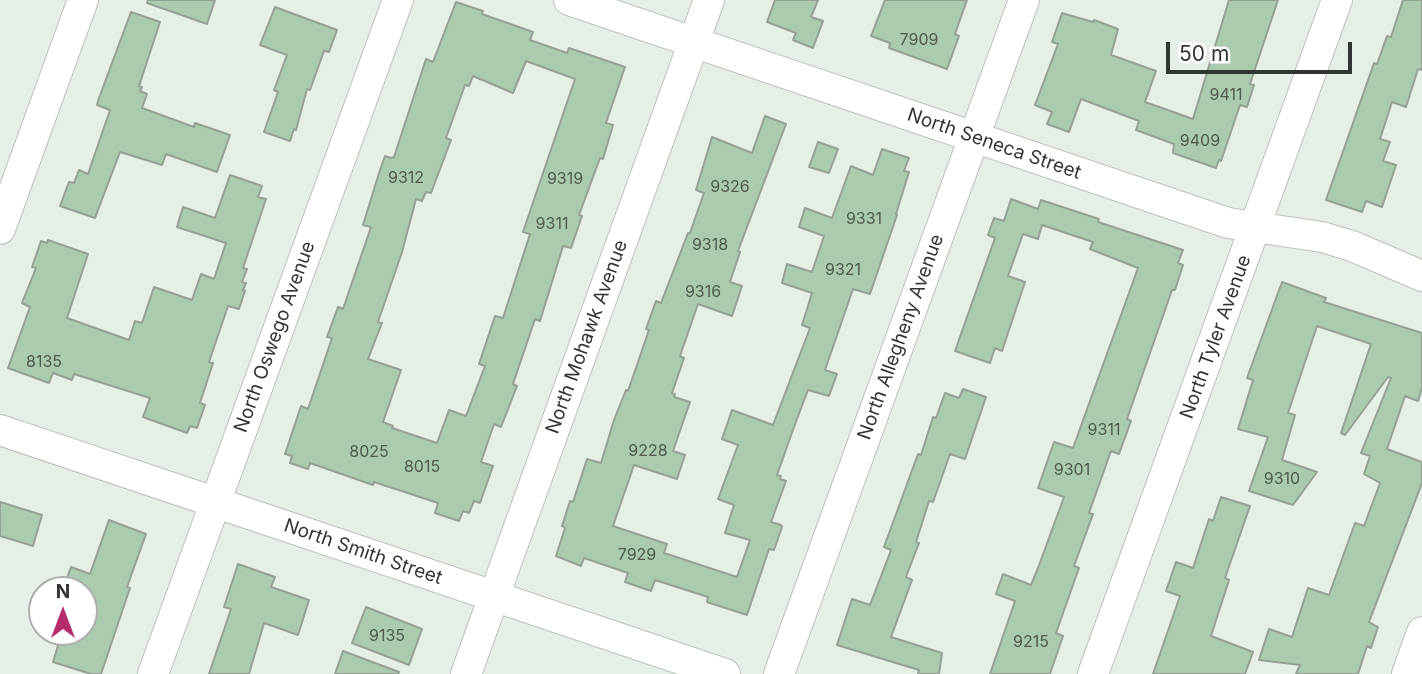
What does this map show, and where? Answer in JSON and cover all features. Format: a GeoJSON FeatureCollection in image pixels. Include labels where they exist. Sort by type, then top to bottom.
{"type":"FeatureCollection","features":[{"type":"Feature","properties":{"kind":"street"},"geometry":{"type":"LineString","coordinates":[[0,229],[83,0]]}},
{"type":"Feature","properties":{"kind":"street","name":"North Oswego Avenue"},"geometry":{"type":"LineString","coordinates":[[153,674],[398,0]]}},
{"type":"Feature","properties":{"kind":"street","name":"North Seneca Street"},"geometry":{"type":"LineString","coordinates":[[569,0],[1228,223],[1322,237],[1352,246],[1422,276]]}},
{"type":"Feature","properties":{"kind":"street","name":"North Mohawk Avenue"},"geometry":{"type":"LineString","coordinates":[[466,674],[709,0]]}},
{"type":"Feature","properties":{"kind":"street","name":"North Allegheny Avenue"},"geometry":{"type":"LineString","coordinates":[[779,674],[1024,0]]}},
{"type":"Feature","properties":{"kind":"street","name":"North Tyler Avenue"},"geometry":{"type":"LineString","coordinates":[[1093,674],[1338,0]]}},
{"type":"Feature","properties":{"kind":"street","name":"North Smith Street"},"geometry":{"type":"LineString","coordinates":[[0,430],[725,674]]}},
{"type":"Feature","properties":{"kind":"street"},"geometry":{"type":"LineString","coordinates":[[1407,674],[1422,632]]}},
{"type":"Feature","properties":{"kind":"building"},"geometry":{"type":"Polygon","coordinates":[[[148,0],[215,0],[207,24],[147,3],[148,0]]]}},
{"type":"Feature","properties":{"kind":"building"},"geometry":{"type":"Polygon","coordinates":[[[775,0],[818,0],[811,17],[823,21],[813,48],[793,40],[796,33],[767,22],[775,0]]]}},
{"type":"Feature","properties":{"kind":"building"},"geometry":{"type":"Polygon","coordinates":[[[885,0],[967,0],[955,34],[959,36],[947,69],[889,48],[890,43],[871,36],[885,0]]]}},
{"type":"Feature","properties":{"kind":"building"},"geometry":{"type":"Polygon","coordinates":[[[1229,0],[1278,0],[1250,84],[1254,85],[1247,107],[1240,105],[1221,161],[1219,160],[1216,168],[1173,153],[1174,144],[1136,130],[1139,121],[1081,99],[1069,132],[1047,124],[1052,112],[1035,105],[1058,44],[1052,42],[1062,13],[1118,29],[1111,55],[1156,71],[1145,102],[1193,119],[1229,0]]]}},
{"type":"Feature","properties":{"kind":"building"},"geometry":{"type":"Polygon","coordinates":[[[1403,0],[1422,0],[1422,70],[1418,69],[1406,107],[1392,102],[1380,139],[1390,142],[1383,161],[1396,165],[1382,207],[1366,201],[1362,212],[1326,200],[1374,63],[1377,64],[1387,36],[1391,37],[1403,0]]]}},
{"type":"Feature","properties":{"kind":"building"},"geometry":{"type":"Polygon","coordinates":[[[456,2],[533,32],[530,40],[567,53],[569,48],[625,67],[606,123],[613,125],[603,159],[600,158],[579,215],[582,216],[571,248],[563,246],[540,321],[535,319],[513,384],[517,386],[501,427],[494,424],[481,462],[493,466],[480,503],[474,501],[469,513],[463,511],[459,521],[435,513],[438,503],[374,482],[373,485],[310,463],[308,469],[290,463],[292,456],[285,454],[301,406],[308,409],[332,338],[327,337],[338,307],[343,309],[371,227],[363,225],[385,156],[394,157],[426,59],[433,62],[456,2]],[[526,61],[513,93],[473,76],[469,86],[465,85],[446,138],[451,140],[431,193],[426,192],[422,201],[416,199],[402,252],[378,322],[382,323],[368,359],[401,370],[383,422],[393,426],[392,428],[437,443],[449,410],[466,416],[485,366],[479,364],[495,316],[503,318],[530,234],[523,232],[575,79],[526,61]]]}},
{"type":"Feature","properties":{"kind":"building"},"geometry":{"type":"Polygon","coordinates":[[[275,7],[337,30],[329,52],[324,51],[310,90],[307,89],[296,130],[294,129],[290,141],[264,132],[278,92],[274,90],[287,55],[260,45],[275,7]]]}},
{"type":"Feature","properties":{"kind":"building"},"geometry":{"type":"Polygon","coordinates":[[[131,12],[160,22],[139,86],[142,87],[140,91],[147,94],[142,108],[194,127],[195,123],[230,135],[217,172],[166,154],[162,165],[120,152],[95,218],[60,206],[69,182],[74,183],[79,170],[88,174],[110,110],[97,105],[131,12]]]}},
{"type":"Feature","properties":{"kind":"building"},"geometry":{"type":"Polygon","coordinates":[[[765,116],[786,124],[738,251],[740,252],[730,282],[742,286],[732,316],[698,304],[680,356],[684,358],[672,393],[675,394],[674,397],[690,402],[673,451],[685,455],[677,479],[634,465],[613,526],[667,544],[664,553],[737,577],[750,540],[725,533],[734,505],[718,499],[738,445],[722,439],[732,410],[773,425],[810,328],[802,325],[812,293],[782,283],[787,264],[812,272],[824,236],[799,227],[805,208],[832,218],[851,166],[873,175],[882,149],[909,158],[904,171],[909,172],[870,294],[853,289],[825,370],[837,374],[829,396],[808,390],[794,427],[777,475],[786,481],[771,522],[782,527],[774,550],[769,549],[747,615],[707,602],[708,597],[655,580],[651,591],[625,582],[628,573],[584,558],[581,566],[556,556],[565,528],[562,526],[587,459],[601,463],[614,420],[626,390],[628,391],[649,330],[646,329],[656,301],[661,303],[690,233],[704,193],[696,190],[712,137],[752,153],[765,116]]]}},
{"type":"Feature","properties":{"kind":"building"},"geometry":{"type":"Polygon","coordinates":[[[818,142],[838,149],[829,173],[809,167],[818,142]]]}},
{"type":"Feature","properties":{"kind":"building"},"geometry":{"type":"Polygon","coordinates":[[[230,175],[262,186],[258,197],[266,199],[243,268],[247,269],[242,282],[246,283],[239,309],[228,306],[209,362],[213,363],[200,403],[205,405],[197,428],[190,426],[187,433],[143,417],[150,398],[74,374],[72,380],[53,373],[49,383],[8,368],[30,307],[22,303],[36,268],[32,267],[41,241],[47,243],[48,240],[88,254],[67,318],[129,340],[135,321],[142,323],[154,287],[192,300],[201,274],[214,279],[226,243],[177,227],[183,207],[215,218],[230,175]]]}},
{"type":"Feature","properties":{"kind":"building"},"geometry":{"type":"Polygon","coordinates":[[[1011,199],[1038,209],[1041,200],[1183,250],[1178,263],[1183,265],[1175,290],[1172,290],[1127,419],[1131,421],[1119,454],[1111,451],[1089,513],[1093,514],[1074,566],[1079,568],[1056,633],[1063,636],[1050,674],[990,674],[1015,601],[996,594],[1003,574],[1031,585],[1064,497],[1038,488],[1054,442],[1073,448],[1138,268],[1090,249],[1093,242],[1042,225],[1038,239],[1023,234],[1008,276],[1025,282],[1002,351],[995,348],[990,363],[955,351],[995,238],[988,235],[994,218],[1004,221],[1011,199]]]}},
{"type":"Feature","properties":{"kind":"building"},"geometry":{"type":"Polygon","coordinates":[[[1282,282],[1326,298],[1324,302],[1422,333],[1422,388],[1418,401],[1405,396],[1387,449],[1422,462],[1422,483],[1369,622],[1378,627],[1371,648],[1367,646],[1358,674],[1296,674],[1300,665],[1259,660],[1269,629],[1292,637],[1308,588],[1329,595],[1355,523],[1364,526],[1380,483],[1364,474],[1370,456],[1361,453],[1391,378],[1388,377],[1345,435],[1341,433],[1371,344],[1317,326],[1288,413],[1295,415],[1282,460],[1317,472],[1293,505],[1249,491],[1268,437],[1238,429],[1253,380],[1247,378],[1282,282]]]}},
{"type":"Feature","properties":{"kind":"building"},"geometry":{"type":"Polygon","coordinates":[[[963,389],[986,397],[965,459],[950,454],[933,502],[929,501],[916,542],[919,543],[906,577],[912,580],[891,637],[942,653],[939,674],[918,674],[919,670],[837,645],[852,599],[870,605],[891,550],[884,547],[918,454],[921,455],[933,417],[936,418],[945,393],[959,398],[963,389]]]}},
{"type":"Feature","properties":{"kind":"building"},"geometry":{"type":"Polygon","coordinates":[[[1221,497],[1250,506],[1225,578],[1229,580],[1211,636],[1253,652],[1245,674],[1153,674],[1180,596],[1166,591],[1176,562],[1193,568],[1209,519],[1213,521],[1221,497]]]}},
{"type":"Feature","properties":{"kind":"building"},"geometry":{"type":"Polygon","coordinates":[[[0,502],[42,515],[33,546],[0,536],[0,502]]]}},
{"type":"Feature","properties":{"kind":"building"},"geometry":{"type":"Polygon","coordinates":[[[109,520],[146,534],[101,674],[91,674],[53,662],[58,646],[98,646],[98,576],[68,576],[71,567],[90,574],[109,520]]]}},
{"type":"Feature","properties":{"kind":"building"},"geometry":{"type":"Polygon","coordinates":[[[238,564],[275,577],[271,587],[309,600],[298,635],[264,623],[249,674],[209,674],[231,609],[224,607],[238,564]]]}},
{"type":"Feature","properties":{"kind":"building"},"geometry":{"type":"Polygon","coordinates":[[[366,607],[422,629],[409,665],[352,643],[366,607]]]}},
{"type":"Feature","properties":{"kind":"building"},"geometry":{"type":"Polygon","coordinates":[[[343,651],[399,672],[335,674],[343,651]]]}}]}
